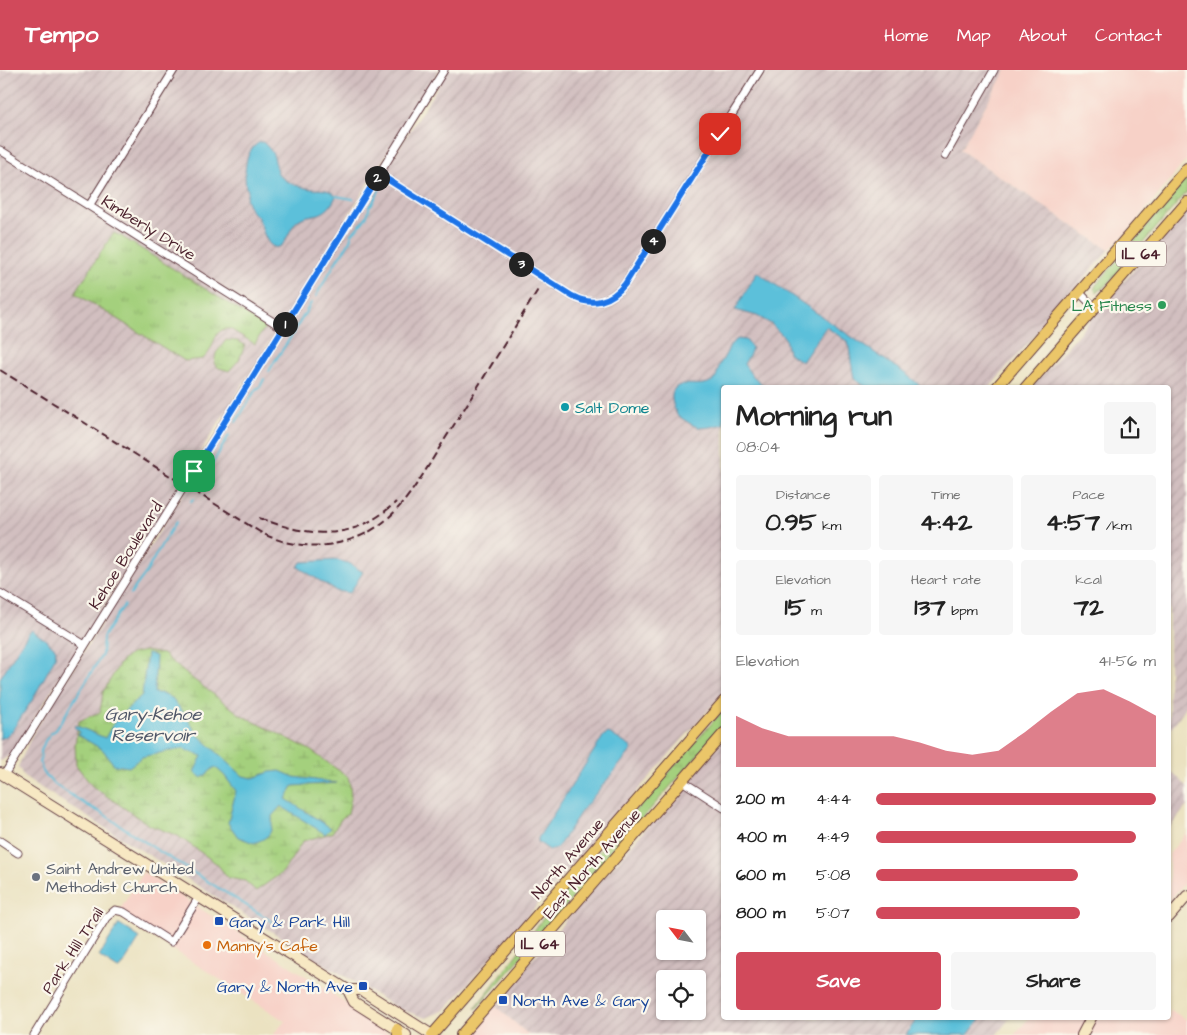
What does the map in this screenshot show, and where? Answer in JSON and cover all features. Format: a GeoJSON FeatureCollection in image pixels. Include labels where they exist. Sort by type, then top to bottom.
{"type":"FeatureCollection","features":[{"type":"Feature","properties":{"kind":"main road","name":"IL 64"},"geometry":{"type":"LineString","coordinates":[[999,385],[1187,168]]}},
{"type":"Feature","properties":{"kind":"main road","name":"IL 64"},"geometry":{"type":"LineString","coordinates":[[1028,385],[1187,202]]}},
{"type":"Feature","properties":{"kind":"main road","name":"North Avenue"},"geometry":{"type":"LineString","coordinates":[[432,1035],[721,704]]}},
{"type":"Feature","properties":{"kind":"main road","name":"East North Avenue"},"geometry":{"type":"LineString","coordinates":[[461,1035],[468,1030],[721,736]]}},
{"type":"Feature","properties":{"kind":"street"},"geometry":{"type":"LineString","coordinates":[[90,206],[174,70]]}},
{"type":"Feature","properties":{"kind":"street","name":"Kehoe Boulevard"},"geometry":{"type":"LineString","coordinates":[[2,774],[85,645],[444,70]]}},
{"type":"Feature","properties":{"kind":"street"},"geometry":{"type":"LineString","coordinates":[[379,174],[578,299],[596,303],[614,295],[625,284],[760,70]]}},
{"type":"Feature","properties":{"kind":"street"},"geometry":{"type":"LineString","coordinates":[[945,156],[994,70]]}},
{"type":"Feature","properties":{"kind":"street","name":"Kimberly Drive"},"geometry":{"type":"LineString","coordinates":[[0,150],[283,328]]}},
{"type":"Feature","properties":{"kind":"street"},"geometry":{"type":"LineString","coordinates":[[1079,292],[1094,307]]}},
{"type":"Feature","properties":{"kind":"street"},"geometry":{"type":"LineString","coordinates":[[0,592],[85,645]]}},
{"type":"Feature","properties":{"kind":"street"},"geometry":{"type":"LineString","coordinates":[[2,774],[348,990],[354,1002],[401,1033]]}},
{"type":"Feature","properties":{"kind":"street"},"geometry":{"type":"LineString","coordinates":[[682,781],[721,806]]}},
{"type":"Feature","properties":{"kind":"street"},"geometry":{"type":"LineString","coordinates":[[0,842],[18,853]]}},
{"type":"Feature","properties":{"kind":"street"},"geometry":{"type":"LineString","coordinates":[[1171,915],[1187,896]]}},
{"type":"Feature","properties":{"kind":"street","name":"Park Hill Trail"},"geometry":{"type":"LineString","coordinates":[[34,1035],[106,918],[115,910],[124,912],[171,942],[199,897]]}},
{"type":"Feature","properties":{"kind":"street"},"geometry":{"type":"LineString","coordinates":[[348,990],[361,990],[432,1035]]}},
{"type":"Feature","properties":{"kind":"street"},"geometry":{"type":"LineString","coordinates":[[1082,1035],[1090,1020]]}},
{"type":"Feature","properties":{"kind":"shaded area"},"geometry":{"type":"Polygon","coordinates":[[[0,70],[439,70],[12,754],[1,761],[0,760],[0,70]]]}},
{"type":"Feature","properties":{"kind":"shaded area"},"geometry":{"type":"Polygon","coordinates":[[[448,70],[1006,70],[960,150],[1109,250],[992,385],[721,385],[721,695],[445,1010],[426,1018],[399,1009],[25,778],[18,767],[32,735],[448,70]]]}},
{"type":"Feature","properties":{"kind":"shaded area"},"geometry":{"type":"Polygon","coordinates":[[[1006,70],[1187,70],[1187,159],[1133,226],[1109,250],[960,150],[1006,70]]]}},
{"type":"Feature","properties":{"kind":"shaded area"},"geometry":{"type":"Polygon","coordinates":[[[1187,207],[1187,705],[1171,729],[1171,385],[1034,385],[1187,207]]]}},
{"type":"Feature","properties":{"kind":"shaded area"},"geometry":{"type":"Polygon","coordinates":[[[721,742],[721,1020],[1008,1020],[996,1035],[529,1035],[493,1004],[721,742]]]}},
{"type":"Feature","properties":{"kind":"shaded area"},"geometry":{"type":"Polygon","coordinates":[[[1171,772],[1187,786],[1187,806],[1171,826],[1171,772]]]}},
{"type":"Feature","properties":{"kind":"shaded area"},"geometry":{"type":"Polygon","coordinates":[[[1187,832],[1187,880],[1171,899],[1171,852],[1187,832]]]}},
{"type":"Feature","properties":{"kind":"shaded area"},"geometry":{"type":"Polygon","coordinates":[[[143,872],[315,982],[391,1035],[273,1035],[285,1021],[166,945],[168,943],[118,913],[143,872]]]}},
{"type":"Feature","properties":{"kind":"shaded area"},"geometry":{"type":"Polygon","coordinates":[[[493,1004],[529,1035],[472,1035],[480,1026],[493,1004]]]}},
{"type":"Feature","properties":{"kind":"shaded area"},"geometry":{"type":"Polygon","coordinates":[[[1171,1010],[1187,1020],[1187,1035],[1014,1035],[1027,1020],[1171,1020],[1171,1010]]]}},
{"type":"Feature","properties":{"kind":"green space"},"geometry":{"type":"Polygon","coordinates":[[[1187,176],[1187,192],[1107,285],[1097,292],[1094,289],[1096,285],[1187,176]]]}},
{"type":"Feature","properties":{"kind":"green space"},"geometry":{"type":"Polygon","coordinates":[[[114,233],[263,325],[265,327],[255,344],[230,329],[225,329],[218,333],[209,352],[203,359],[185,361],[75,293],[114,233]]]}},
{"type":"Feature","properties":{"kind":"green space"},"geometry":{"type":"Polygon","coordinates":[[[226,340],[238,341],[245,345],[239,360],[229,371],[219,368],[214,364],[216,353],[226,340]]]}},
{"type":"Feature","properties":{"kind":"green space"},"geometry":{"type":"Polygon","coordinates":[[[145,651],[163,654],[241,715],[310,750],[348,777],[351,798],[348,814],[342,818],[332,833],[303,841],[283,872],[256,891],[245,881],[228,878],[217,864],[178,836],[149,825],[92,786],[76,765],[75,744],[79,721],[100,712],[103,692],[120,663],[130,654],[145,651]]]}},
{"type":"Feature","properties":{"kind":"green space"},"geometry":{"type":"Polygon","coordinates":[[[721,712],[721,728],[476,1009],[556,901],[721,712]]]}},
{"type":"Feature","properties":{"kind":"water"},"geometry":{"type":"Polygon","coordinates":[[[260,142],[263,142],[272,152],[277,172],[282,178],[299,186],[329,191],[336,196],[325,211],[298,220],[285,242],[279,247],[271,245],[265,237],[258,217],[252,211],[246,199],[248,190],[245,182],[246,162],[251,150],[260,142]]]}},
{"type":"Feature","properties":{"kind":"water"},"geometry":{"type":"Polygon","coordinates":[[[757,272],[920,385],[863,385],[854,379],[848,342],[826,327],[802,362],[788,353],[785,338],[771,324],[757,316],[735,310],[757,272]]]}},
{"type":"Feature","properties":{"kind":"water"},"geometry":{"type":"Polygon","coordinates":[[[738,339],[746,340],[752,348],[744,364],[763,385],[721,385],[721,425],[704,428],[690,424],[677,415],[672,398],[674,389],[677,386],[702,384],[712,381],[732,343],[738,339]]]}},
{"type":"Feature","properties":{"kind":"water"},"geometry":{"type":"Polygon","coordinates":[[[336,560],[349,563],[363,572],[350,593],[336,591],[298,567],[301,562],[336,560]]]}},
{"type":"Feature","properties":{"kind":"water"},"geometry":{"type":"Polygon","coordinates":[[[32,630],[56,649],[55,658],[33,699],[12,731],[0,739],[0,678],[28,633],[32,630]]]}},
{"type":"Feature","properties":{"kind":"water","name":"Gary-Kehoe Reservoir"},"geometry":{"type":"Polygon","coordinates":[[[147,653],[156,656],[154,693],[160,693],[172,698],[197,734],[243,776],[253,778],[270,772],[280,771],[294,777],[337,783],[293,786],[286,799],[331,828],[325,834],[281,806],[272,816],[272,827],[269,834],[264,839],[254,843],[238,837],[228,823],[236,791],[224,775],[215,767],[202,778],[194,772],[202,756],[183,749],[142,757],[129,767],[114,765],[103,750],[78,735],[80,732],[74,727],[75,725],[105,738],[115,721],[142,695],[147,653]]]}},
{"type":"Feature","properties":{"kind":"water"},"geometry":{"type":"Polygon","coordinates":[[[609,733],[631,747],[631,751],[580,813],[560,844],[554,850],[549,850],[538,842],[538,838],[604,735],[609,733]]]}},
{"type":"Feature","properties":{"kind":"water"},"geometry":{"type":"Polygon","coordinates":[[[119,924],[140,938],[121,968],[118,969],[99,956],[119,924]]]}},
{"type":"Feature","properties":{"kind":"water"},"geometry":{"type":"Polygon","coordinates":[[[916,1020],[979,1020],[968,1035],[906,1035],[916,1020]]]}},
{"type":"Feature","properties":{"kind":"waterway"},"geometry":{"type":"LineString","coordinates":[[316,296],[347,246],[351,235],[366,218],[369,206],[379,190]]}},
{"type":"Feature","properties":{"kind":"waterway"},"geometry":{"type":"LineString","coordinates":[[336,196],[353,199]]}},
{"type":"Feature","properties":{"kind":"waterway"},"geometry":{"type":"LineString","coordinates":[[269,371],[311,303]]}},
{"type":"Feature","properties":{"kind":"waterway"},"geometry":{"type":"LineString","coordinates":[[236,422],[264,379]]}},
{"type":"Feature","properties":{"kind":"waterway"},"geometry":{"type":"LineString","coordinates":[[207,472],[229,435]]}},
{"type":"Feature","properties":{"kind":"waterway"},"geometry":{"type":"LineString","coordinates":[[199,488],[202,483]]}},
{"type":"Feature","properties":{"kind":"waterway"},"geometry":{"type":"LineString","coordinates":[[131,594],[176,522]]}},
{"type":"Feature","properties":{"kind":"waterway"},"geometry":{"type":"LineString","coordinates":[[124,605],[103,637],[102,655],[56,730],[45,741],[41,751],[40,761],[42,770],[53,783],[273,922]]}},
{"type":"Feature","properties":{"kind":"railway"},"geometry":{"type":"LineString","coordinates":[[0,370],[260,532],[292,543],[326,545],[361,536],[375,528],[388,518],[409,495],[539,288]]}},
{"type":"Feature","properties":{"kind":"railway"},"geometry":{"type":"LineString","coordinates":[[259,518],[296,529],[331,532],[347,530],[363,524],[380,515],[396,502]]}},
{"type":"Feature","properties":{"kind":"place","name":"LA Fitness"},"geometry":{"type":"Point","coordinates":[1162,305]}},
{"type":"Feature","properties":{"kind":"place","name":"Salt Dome"},"geometry":{"type":"Point","coordinates":[565,407]}},
{"type":"Feature","properties":{"kind":"place","name":"Saint Andrew United Methodist Church"},"geometry":{"type":"Point","coordinates":[36,877]}},
{"type":"Feature","properties":{"kind":"place","name":"Gary & Park Hill"},"geometry":{"type":"Point","coordinates":[219,921]}},
{"type":"Feature","properties":{"kind":"place","name":"Manny's Cafe"},"geometry":{"type":"Point","coordinates":[207,945]}},
{"type":"Feature","properties":{"kind":"place","name":"Gary & North Ave"},"geometry":{"type":"Point","coordinates":[363,986]}},
{"type":"Feature","properties":{"kind":"place","name":"North Ave & Gary"},"geometry":{"type":"Point","coordinates":[503,1000]}},
{"type":"Feature","properties":{"kind":"route"},"geometry":{"type":"LineString","coordinates":[[194,471],[379,174],[572,296],[596,303],[621,290],[720,134]]}}]}
